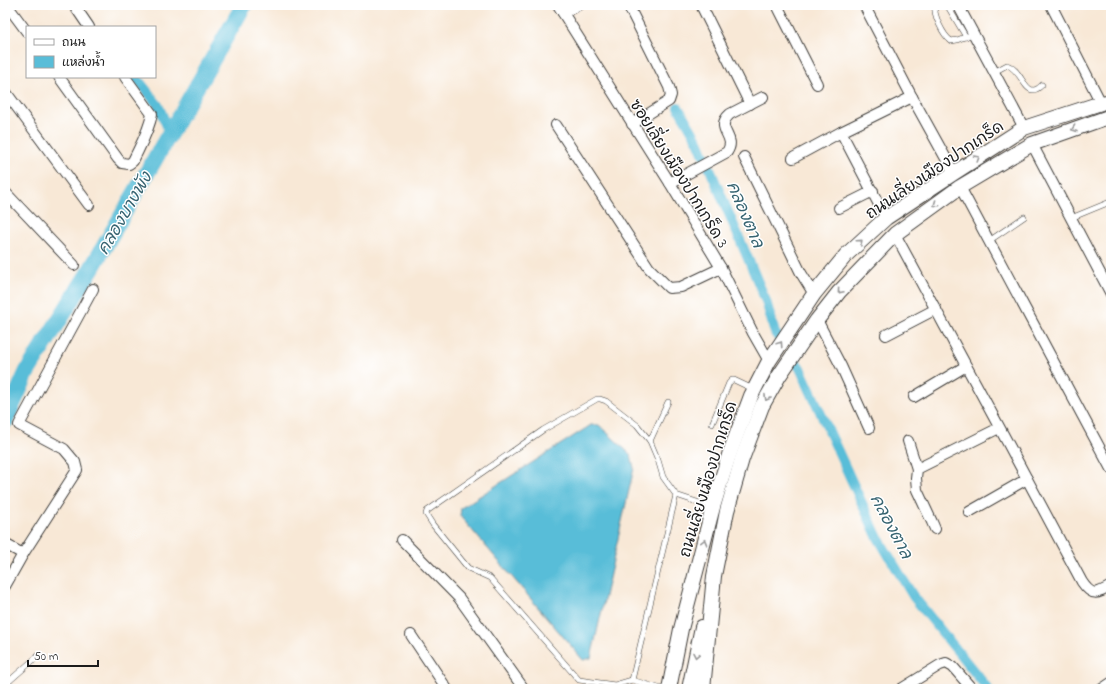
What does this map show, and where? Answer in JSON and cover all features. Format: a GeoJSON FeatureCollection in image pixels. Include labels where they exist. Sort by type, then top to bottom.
{"type":"FeatureCollection","features":[{"type":"Feature","properties":{"kind":"main road","name":"ถนนเลี่ยงเมืองปากเกร็ด"},"geometry":{"type":"LineString","coordinates":[[668,689],[681,629],[713,507],[729,455],[754,390],[769,361],[814,294],[846,255],[886,218],[954,173],[1024,128],[1106,102]]}},
{"type":"Feature","properties":{"kind":"main road","name":"ถนนเลี่ยงเมืองปากเกร็ด"},"geometry":{"type":"LineString","coordinates":[[703,689],[714,576],[727,511],[742,459],[762,406],[779,376],[817,320],[839,292],[895,234],[960,187],[1032,144],[1111,116]]}},
{"type":"Feature","properties":{"kind":"main road"},"geometry":{"type":"LineString","coordinates":[[689,689],[698,641],[714,576]]}},
{"type":"Feature","properties":{"kind":"main road"},"geometry":{"type":"LineString","coordinates":[[678,689],[694,580]]}},
{"type":"Feature","properties":{"kind":"street"},"geometry":{"type":"LineString","coordinates":[[7,5],[26,31]]}},
{"type":"Feature","properties":{"kind":"street"},"geometry":{"type":"LineString","coordinates":[[74,5],[88,26]]}},
{"type":"Feature","properties":{"kind":"street"},"geometry":{"type":"LineString","coordinates":[[560,9],[578,5]]}},
{"type":"Feature","properties":{"kind":"street"},"geometry":{"type":"LineString","coordinates":[[628,5],[669,87],[671,95],[669,101],[632,124]]}},
{"type":"Feature","properties":{"kind":"street"},"geometry":{"type":"LineString","coordinates":[[701,5],[750,104]]}},
{"type":"Feature","properties":{"kind":"street"},"geometry":{"type":"LineString","coordinates":[[777,5],[817,84]]}},
{"type":"Feature","properties":{"kind":"street"},"geometry":{"type":"LineString","coordinates":[[864,5],[954,173]]}},
{"type":"Feature","properties":{"kind":"street"},"geometry":{"type":"LineString","coordinates":[[958,5],[970,36],[994,72],[1024,128]]}},
{"type":"Feature","properties":{"kind":"street"},"geometry":{"type":"LineString","coordinates":[[1051,5],[1106,102]]}},
{"type":"Feature","properties":{"kind":"street","name":"ซอยเลี่ยงเมืองปากเกร็ด 3"},"geometry":{"type":"LineString","coordinates":[[560,9],[670,183],[721,268],[758,343],[769,361]]}},
{"type":"Feature","properties":{"kind":"street"},"geometry":{"type":"LineString","coordinates":[[60,78],[118,159],[129,164],[133,161],[145,136],[152,114],[126,78]]}},
{"type":"Feature","properties":{"kind":"street"},"geometry":{"type":"LineString","coordinates":[[5,91],[89,205]]}},
{"type":"Feature","properties":{"kind":"street"},"geometry":{"type":"LineString","coordinates":[[670,183],[727,152],[730,148],[731,141],[723,127],[726,117],[763,97]]}},
{"type":"Feature","properties":{"kind":"street"},"geometry":{"type":"LineString","coordinates":[[793,158],[841,132],[912,97]]}},
{"type":"Feature","properties":{"kind":"street"},"geometry":{"type":"LineString","coordinates":[[556,125],[649,268],[669,288],[681,288],[721,268]]}},
{"type":"Feature","properties":{"kind":"street"},"geometry":{"type":"LineString","coordinates":[[841,132],[886,218]]}},
{"type":"Feature","properties":{"kind":"street"},"geometry":{"type":"LineString","coordinates":[[1032,144],[1111,294]]}},
{"type":"Feature","properties":{"kind":"street"},"geometry":{"type":"LineString","coordinates":[[744,157],[801,273],[814,294]]}},
{"type":"Feature","properties":{"kind":"street"},"geometry":{"type":"LineString","coordinates":[[960,187],[1111,469]]}},
{"type":"Feature","properties":{"kind":"street"},"geometry":{"type":"LineString","coordinates":[[839,208],[873,191]]}},
{"type":"Feature","properties":{"kind":"street"},"geometry":{"type":"LineString","coordinates":[[5,192],[74,265]]}},
{"type":"Feature","properties":{"kind":"street"},"geometry":{"type":"LineString","coordinates":[[895,234],[1078,575],[1088,590],[1095,593],[1111,586]]}},
{"type":"Feature","properties":{"kind":"street"},"geometry":{"type":"LineString","coordinates":[[5,586],[22,554],[77,470],[75,462],[64,449],[19,425],[93,289]]}},
{"type":"Feature","properties":{"kind":"street"},"geometry":{"type":"LineString","coordinates":[[886,335],[936,309]]}},
{"type":"Feature","properties":{"kind":"street"},"geometry":{"type":"LineString","coordinates":[[817,320],[841,366],[869,428]]}},
{"type":"Feature","properties":{"kind":"street"},"geometry":{"type":"LineString","coordinates":[[914,397],[966,366]]}},
{"type":"Feature","properties":{"kind":"street"},"geometry":{"type":"LineString","coordinates":[[917,469],[999,428]]}},
{"type":"Feature","properties":{"kind":"street"},"geometry":{"type":"LineString","coordinates":[[908,441],[917,469],[917,490],[935,529]]}},
{"type":"Feature","properties":{"kind":"street"},"geometry":{"type":"LineString","coordinates":[[969,512],[1026,479]]}},
{"type":"Feature","properties":{"kind":"street"},"geometry":{"type":"LineString","coordinates":[[402,540],[459,598],[524,689]]}},
{"type":"Feature","properties":{"kind":"street"},"geometry":{"type":"LineString","coordinates":[[5,544],[22,554]]}},
{"type":"Feature","properties":{"kind":"street"},"geometry":{"type":"LineString","coordinates":[[411,635],[447,689]]}},
{"type":"Feature","properties":{"kind":"street"},"geometry":{"type":"LineString","coordinates":[[901,689],[940,665],[946,664],[953,667],[972,689]]}},
{"type":"Feature","properties":{"kind":"street"},"geometry":{"type":"LineString","coordinates":[[1102,689],[1111,683]]}},
{"type":"Feature","properties":{"kind":"lane"},"geometry":{"type":"LineString","coordinates":[[935,5],[935,12],[938,22],[947,38],[951,41],[970,36],[947,5]]}},
{"type":"Feature","properties":{"kind":"lane"},"geometry":{"type":"LineString","coordinates":[[994,72],[1007,65],[1017,71],[1028,88],[1034,90],[1042,86]]}},
{"type":"Feature","properties":{"kind":"lane"},"geometry":{"type":"LineString","coordinates":[[1071,218],[1110,202]]}},
{"type":"Feature","properties":{"kind":"lane"},"geometry":{"type":"LineString","coordinates":[[989,241],[1024,218]]}},
{"type":"Feature","properties":{"kind":"lane"},"geometry":{"type":"LineString","coordinates":[[712,424],[729,383],[732,380],[754,390]]}},
{"type":"Feature","properties":{"kind":"lane"},"geometry":{"type":"LineString","coordinates":[[662,689],[632,680],[615,684],[579,680],[490,578],[468,568],[433,525],[426,514],[543,430],[600,398],[637,425],[650,442],[658,460],[663,477],[676,495],[713,507]]}},
{"type":"Feature","properties":{"kind":"lane"},"geometry":{"type":"LineString","coordinates":[[650,442],[668,402]]}},
{"type":"Feature","properties":{"kind":"lane"},"geometry":{"type":"LineString","coordinates":[[632,680],[676,495]]}},
{"type":"Feature","properties":{"kind":"lane"},"geometry":{"type":"LineString","coordinates":[[15,689],[6,683],[39,655]]}},
{"type":"Feature","properties":{"kind":"water"},"geometry":{"type":"Polygon","coordinates":[[[591,425],[599,425],[631,455],[634,468],[591,658],[583,660],[460,516],[461,508],[591,425]]]}},
{"type":"Feature","properties":{"kind":"waterway","name":"คลองบางพัง"},"geometry":{"type":"LineString","coordinates":[[5,421],[27,372],[93,266],[244,5]]}},
{"type":"Feature","properties":{"kind":"waterway"},"geometry":{"type":"LineString","coordinates":[[137,78],[158,105],[170,133]]}},
{"type":"Feature","properties":{"kind":"waterway","name":"คลองตาล"},"geometry":{"type":"LineString","coordinates":[[678,107],[698,141],[766,301],[775,333],[778,337]]}},
{"type":"Feature","properties":{"kind":"waterway","name":"คลองตาล"},"geometry":{"type":"LineString","coordinates":[[795,361],[800,368],[877,536],[913,596],[988,689]]}}]}
